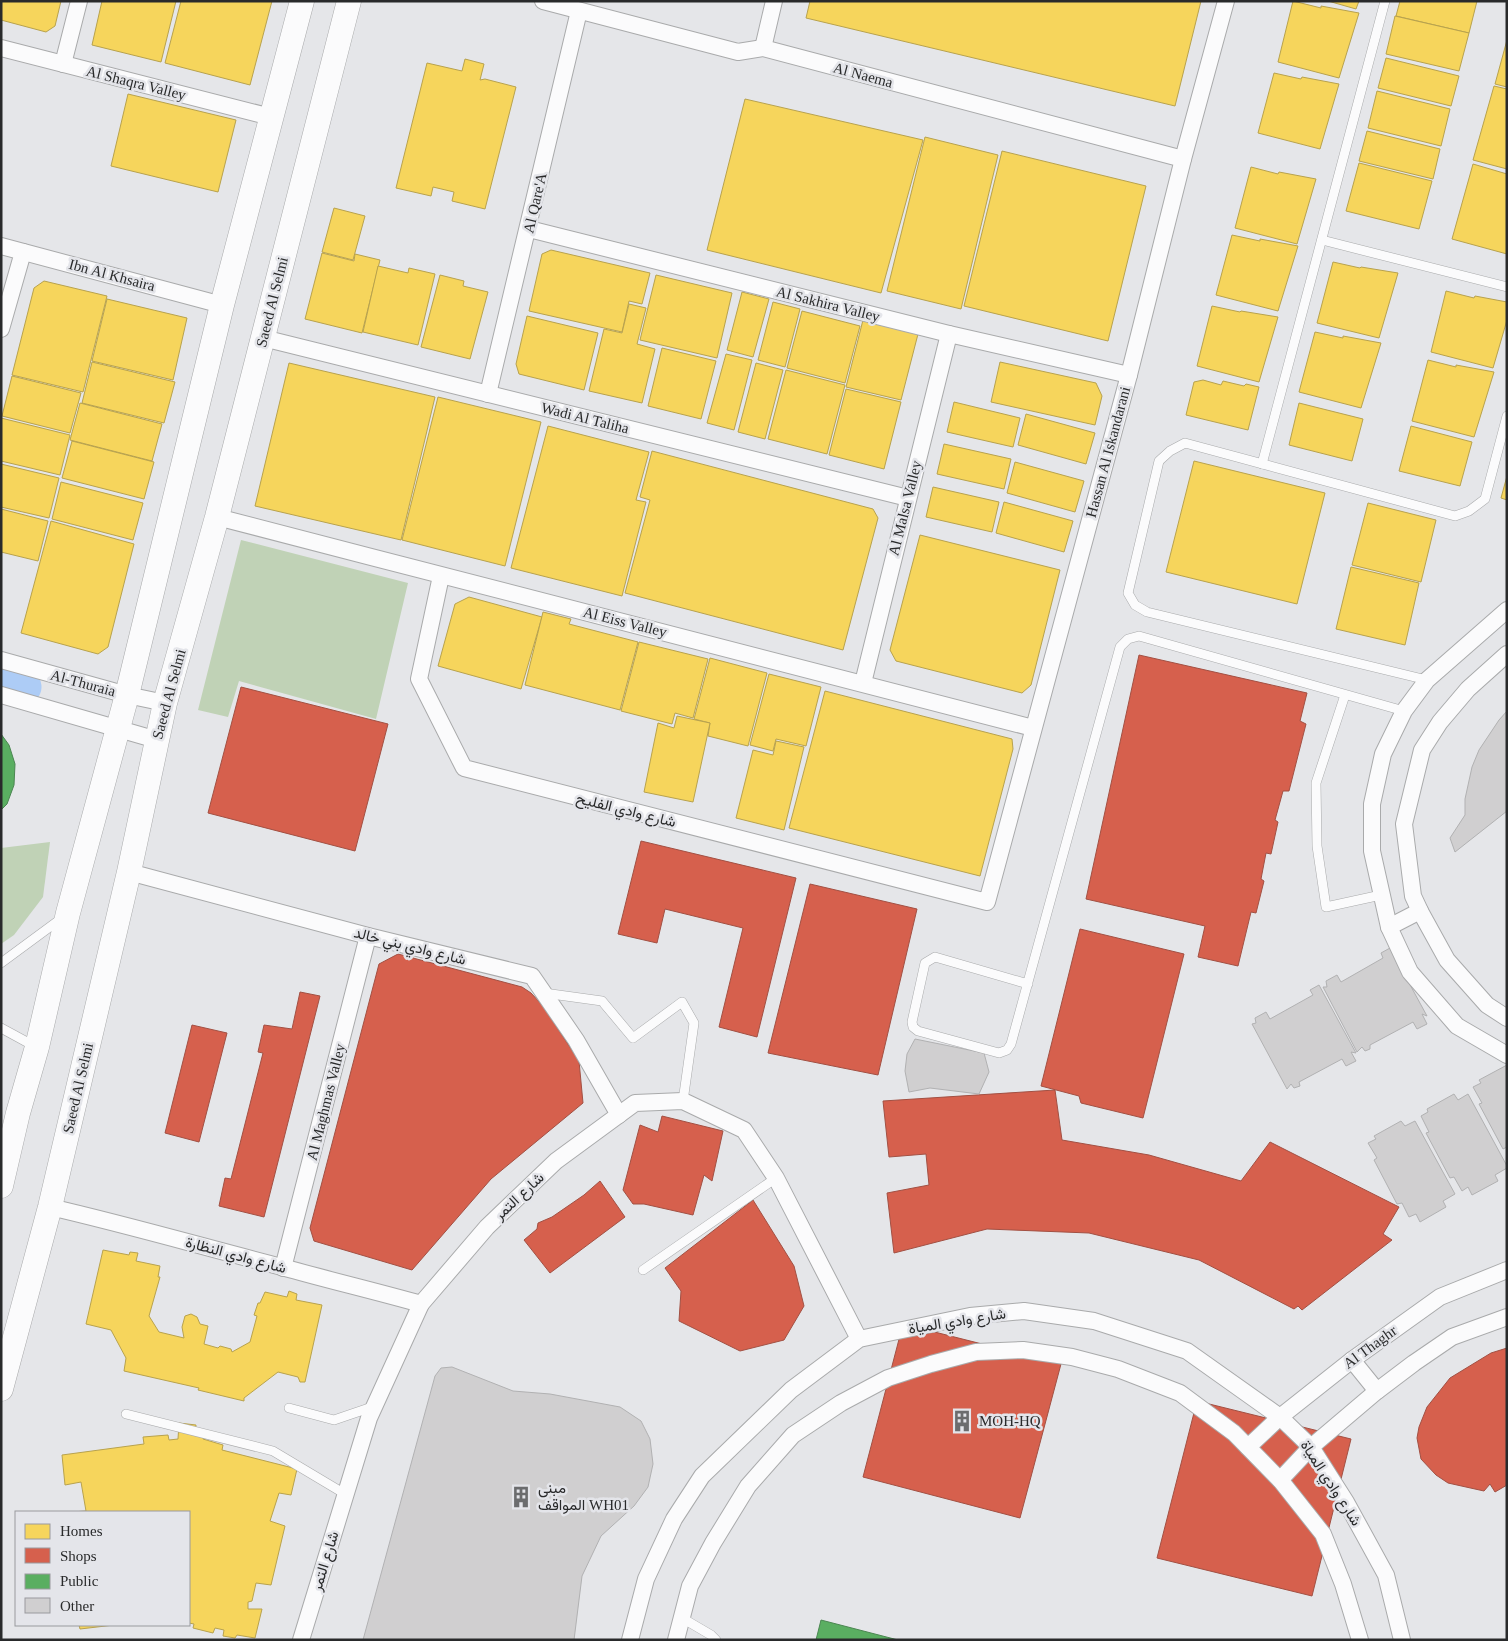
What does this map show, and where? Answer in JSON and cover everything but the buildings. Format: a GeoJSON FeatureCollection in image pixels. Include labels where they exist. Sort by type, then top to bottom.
{"type":"FeatureCollection","features":[{"type":"Feature","properties":{"kind":"street"},"geometry":{"type":"LineString","coordinates":[[62,64],[79,1]]}},
{"type":"Feature","properties":{"kind":"street"},"geometry":{"type":"LineString","coordinates":[[1,1186],[13,1118],[37,1047],[68,913],[127,695],[222,305],[302,1]]}},
{"type":"Feature","properties":{"kind":"street","name":"Saeed Al Selmi"},"geometry":{"type":"LineString","coordinates":[[1,1390],[50,1207],[129,872],[166,703],[217,517],[349,1]]}},
{"type":"Feature","properties":{"kind":"street","name":"Al Naema"},"geometry":{"type":"LineString","coordinates":[[543,1],[738,52],[763,48],[1183,159]]}},
{"type":"Feature","properties":{"kind":"street"},"geometry":{"type":"LineString","coordinates":[[763,48],[774,1]]}},
{"type":"Feature","properties":{"kind":"street","name":"Hassan Al Iskandarani"},"geometry":{"type":"LineString","coordinates":[[987,902],[1129,375],[1183,159],[1226,1]]}},
{"type":"Feature","properties":{"kind":"street","name":"Al Qare'A"},"geometry":{"type":"LineString","coordinates":[[488,394],[529,229],[579,11]]}},
{"type":"Feature","properties":{"kind":"street","name":"Al Shaqra Valley"},"geometry":{"type":"LineString","coordinates":[[1,48],[271,117]]}},
{"type":"Feature","properties":{"kind":"street","name":"Al Sakhira Valley"},"geometry":{"type":"LineString","coordinates":[[529,229],[949,334],[1129,375]]}},
{"type":"Feature","properties":{"kind":"street","name":"Ibn Al Khsaira"},"geometry":{"type":"LineString","coordinates":[[1,246],[222,305]]}},
{"type":"Feature","properties":{"kind":"street"},"geometry":{"type":"LineString","coordinates":[[1,329],[23,252]]}},
{"type":"Feature","properties":{"kind":"street","name":"Al Malsa Valley"},"geometry":{"type":"LineString","coordinates":[[863,683],[949,334]]}},
{"type":"Feature","properties":{"kind":"street","name":"Wadi Al Taliha"},"geometry":{"type":"LineString","coordinates":[[263,338],[908,498]]}},
{"type":"Feature","properties":{"kind":"street","name":"Al Eiss Valley"},"geometry":{"type":"LineString","coordinates":[[217,517],[1033,728]]}},
{"type":"Feature","properties":{"kind":"street","name":"شارع وادي الفليح"},"geometry":{"type":"LineString","coordinates":[[442,576],[419,679],[464,768],[987,902]]}},
{"type":"Feature","properties":{"kind":"street"},"geometry":{"type":"LineString","coordinates":[[1507,610],[1427,680],[1404,711],[1384,754],[1372,804],[1372,851],[1381,895],[1389,927],[1410,972],[1457,1026],[1507,1055]]}},
{"type":"Feature","properties":{"kind":"street"},"geometry":{"type":"LineString","coordinates":[[1507,654],[1468,689],[1440,722],[1422,750],[1404,824],[1413,896],[1420,911],[1447,960],[1487,1005],[1507,1018]]}},
{"type":"Feature","properties":{"kind":"street","name":"Al-Thuraia"},"geometry":{"type":"LineString","coordinates":[[1,660],[127,695],[166,703]]}},
{"type":"Feature","properties":{"kind":"street"},"geometry":{"type":"LineString","coordinates":[[1,695],[157,740]]}},
{"type":"Feature","properties":{"kind":"street","name":"شارع وادي بني خالد"},"geometry":{"type":"LineString","coordinates":[[129,872],[368,936],[532,976],[576,1040],[619,1115]]}},
{"type":"Feature","properties":{"kind":"street"},"geometry":{"type":"LineString","coordinates":[[1389,927],[1420,911]]}},
{"type":"Feature","properties":{"kind":"street","name":"Al Maghmas Valley"},"geometry":{"type":"LineString","coordinates":[[283,1268],[368,936]]}},
{"type":"Feature","properties":{"kind":"street","name":"شارع التمر"},"geometry":{"type":"LineString","coordinates":[[301,1640],[369,1418],[421,1304],[494,1220],[556,1161],[635,1103],[682,1101],[744,1130],[776,1178],[858,1339]]}},
{"type":"Feature","properties":{"kind":"street","name":"شارع وادي النظارة"},"geometry":{"type":"LineString","coordinates":[[50,1207],[355,1285],[421,1304]]}},
{"type":"Feature","properties":{"kind":"street","name":"Al Thaghr"},"geometry":{"type":"LineString","coordinates":[[1248,1447],[1280,1417],[1352,1360],[1440,1297],[1507,1270]]}},
{"type":"Feature","properties":{"kind":"street","name":"شارع وادي المياة"},"geometry":{"type":"LineString","coordinates":[[630,1640],[646,1579],[674,1519],[702,1476],[791,1390],[858,1339],[970,1316],[1024,1311],[1094,1321],[1187,1351],[1280,1417],[1311,1447],[1346,1502],[1386,1575],[1402,1640]]}},
{"type":"Feature","properties":{"kind":"street"},"geometry":{"type":"LineString","coordinates":[[1280,1480],[1311,1447],[1377,1391],[1452,1337],[1507,1317]]}},
{"type":"Feature","properties":{"kind":"street"},"geometry":{"type":"LineString","coordinates":[[676,1640],[690,1586],[713,1543],[748,1486],[793,1434],[841,1403],[888,1378],[976,1352],[1023,1350],[1072,1357],[1118,1369],[1180,1393],[1234,1432],[1280,1480],[1323,1534],[1343,1584],[1360,1640]]}},
{"type":"Feature","properties":{"kind":"street"},"geometry":{"type":"LineString","coordinates":[[1352,1360],[1377,1391]]}},
{"type":"Feature","properties":{"kind":"lane"},"geometry":{"type":"LineString","coordinates":[[1262,464],[1385,1]]}},
{"type":"Feature","properties":{"kind":"lane"},"geometry":{"type":"LineString","coordinates":[[1322,240],[1507,287]]}},
{"type":"Feature","properties":{"kind":"lane"},"geometry":{"type":"LineString","coordinates":[[1427,680],[1147,612],[1135,605],[1128,593],[1159,461],[1170,450],[1185,443],[1455,516],[1469,511],[1485,499],[1507,416]]}},
{"type":"Feature","properties":{"kind":"lane"},"geometry":{"type":"LineString","coordinates":[[1028,984],[935,957],[925,963],[912,1022],[913,1027],[918,1031],[999,1053],[1007,1050],[1011,1044],[1028,984],[1120,647],[1128,639],[1139,636],[1404,711]]}},
{"type":"Feature","properties":{"kind":"lane"},"geometry":{"type":"LineString","coordinates":[[1345,694],[1316,783],[1317,846],[1326,906],[1381,895]]}},
{"type":"Feature","properties":{"kind":"lane"},"geometry":{"type":"LineString","coordinates":[[1,963],[68,913]]}},
{"type":"Feature","properties":{"kind":"lane"},"geometry":{"type":"LineString","coordinates":[[544,993],[602,1001],[633,1038],[682,1002],[694,1023],[682,1101]]}},
{"type":"Feature","properties":{"kind":"lane"},"geometry":{"type":"LineString","coordinates":[[1,1028],[37,1047]]}},
{"type":"Feature","properties":{"kind":"lane"},"geometry":{"type":"LineString","coordinates":[[643,1270],[776,1178]]}},
{"type":"Feature","properties":{"kind":"lane"},"geometry":{"type":"LineString","coordinates":[[289,1408],[334,1420],[375,1406]]}},
{"type":"Feature","properties":{"kind":"lane"},"geometry":{"type":"LineString","coordinates":[[126,1414],[273,1451],[345,1494]]}},
{"type":"Feature","properties":{"kind":"lane"},"geometry":{"type":"LineString","coordinates":[[682,1618],[716,1640]]}},
{"type":"Feature","properties":{"kind":"green space"},"geometry":{"type":"Polygon","coordinates":[[[241,540],[408,583],[376,719],[239,681],[228,717],[198,710],[241,540]]]}},
{"type":"Feature","properties":{"kind":"green space"},"geometry":{"type":"Polygon","coordinates":[[[50,842],[43,897],[14,935],[1,944],[1,848],[50,842]]]}},
{"type":"Feature","properties":{"kind":"waterway"},"geometry":{"type":"LineString","coordinates":[[1,682],[24,687]]}},
{"type":"Feature","properties":{"kind":"place","name":"MOH-HQ"},"geometry":{"type":"Point","coordinates":[962,1421]}},
{"type":"Feature","properties":{"kind":"place","name":"مبنى المواقف WH01"},"geometry":{"type":"Point","coordinates":[521,1497]}}]}
